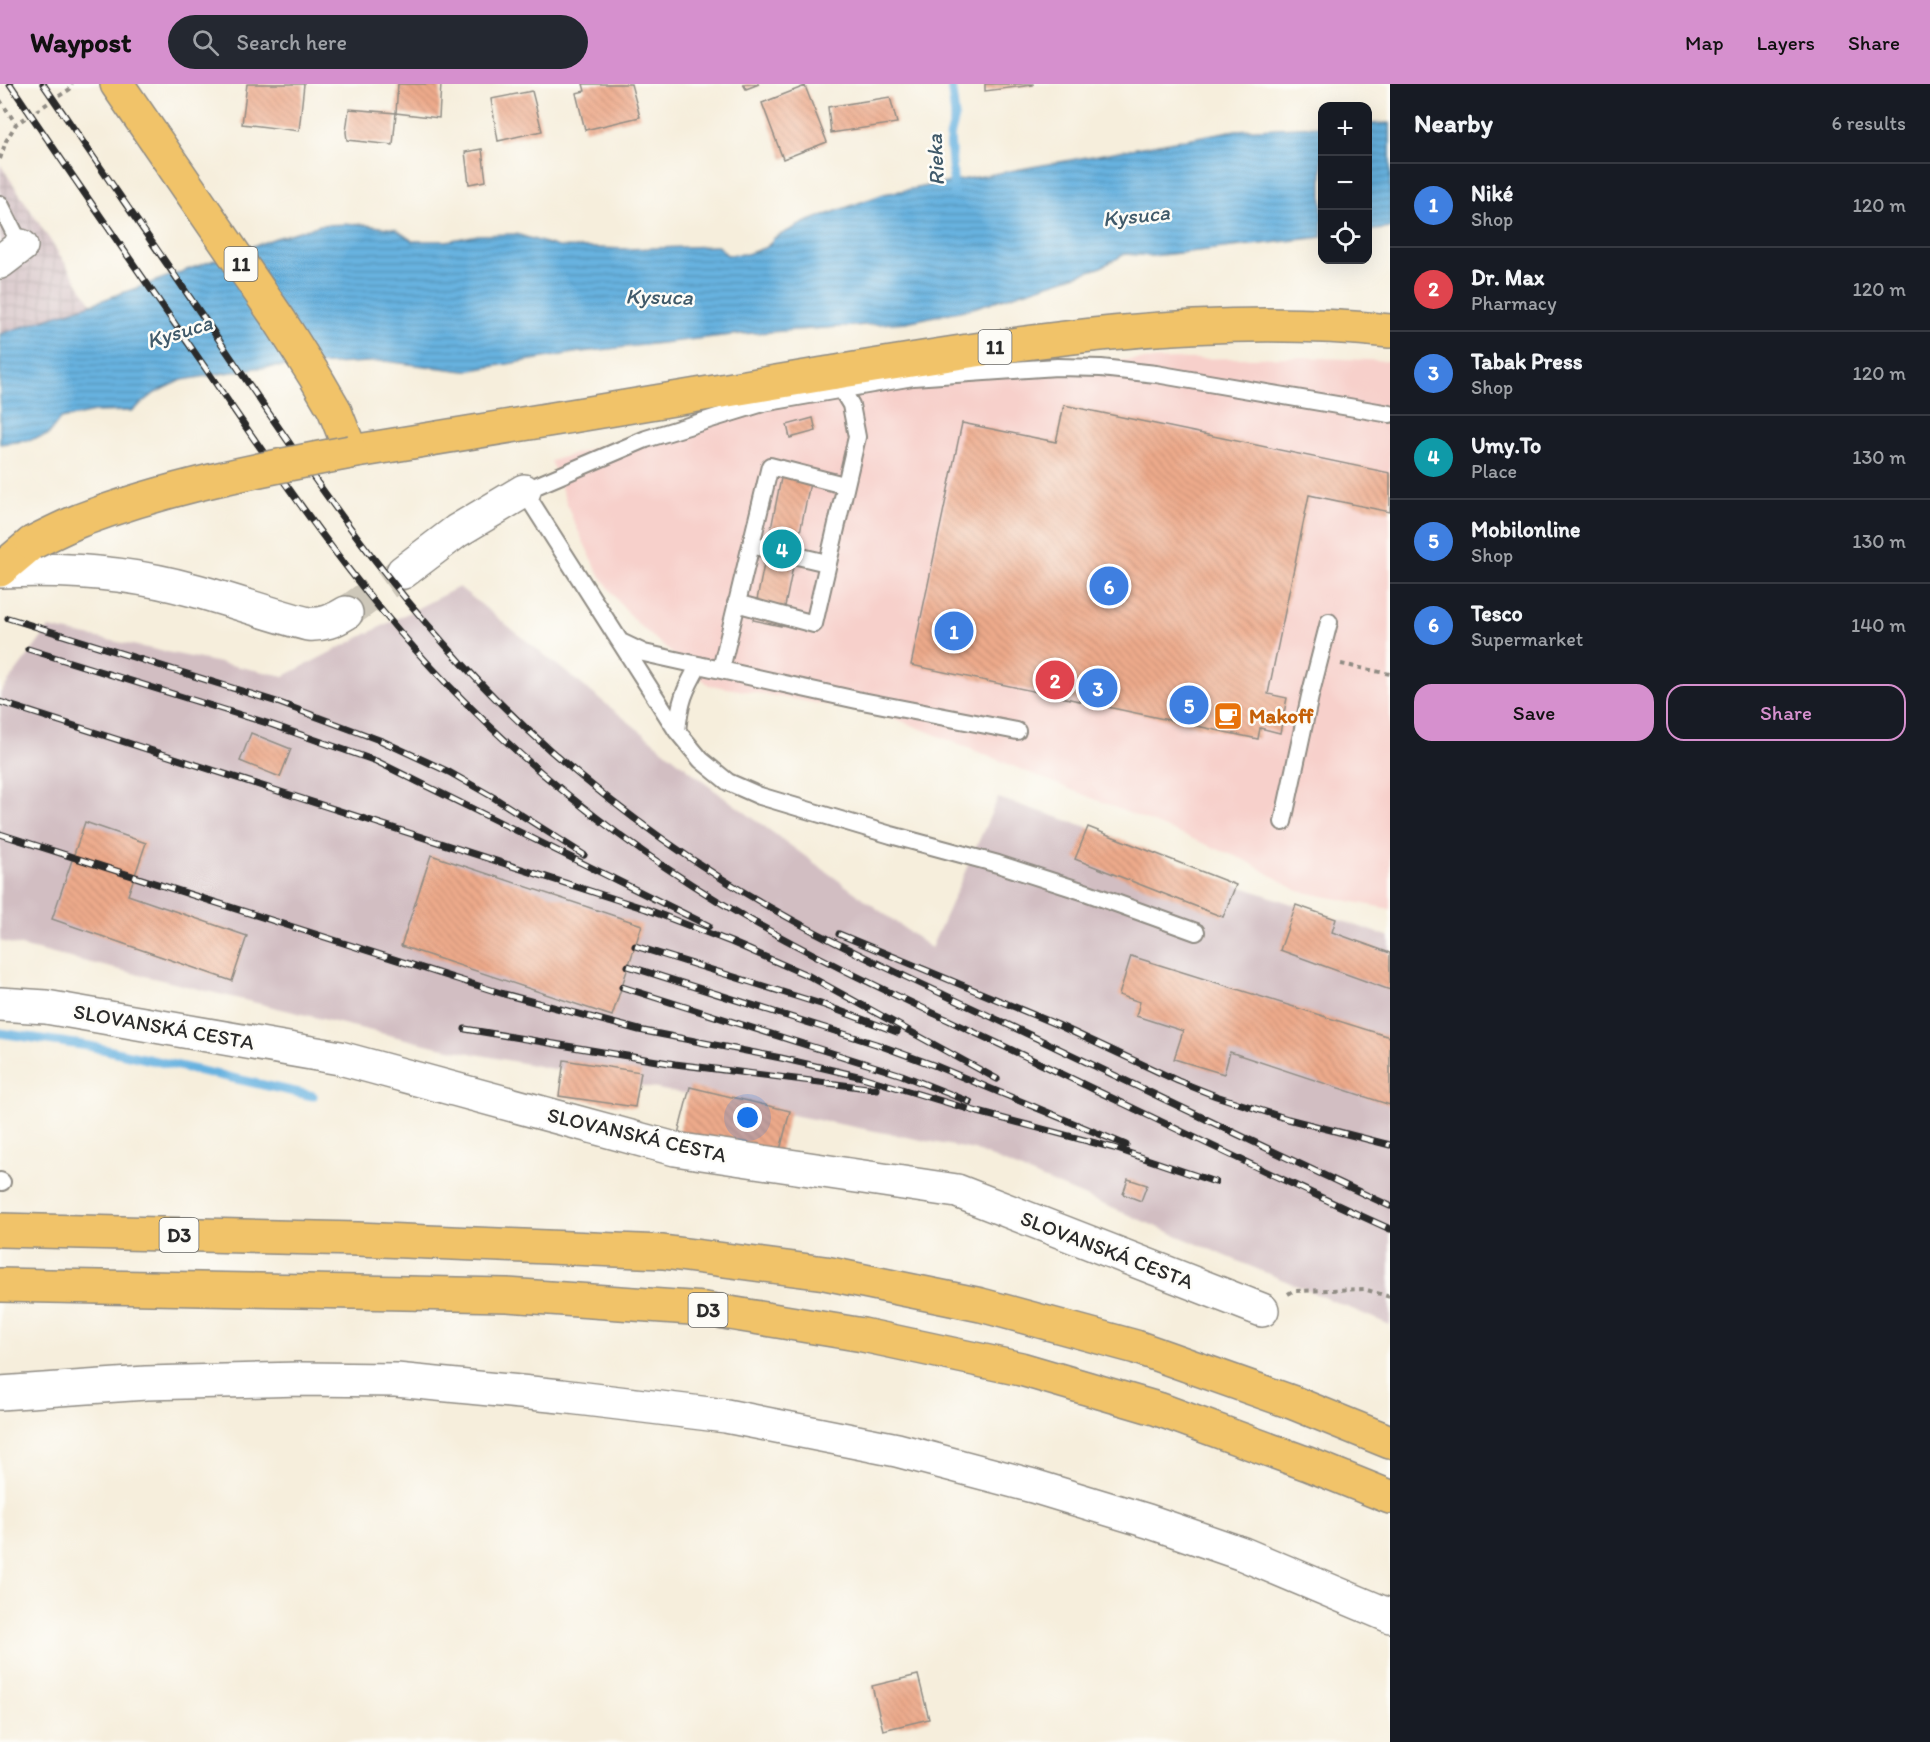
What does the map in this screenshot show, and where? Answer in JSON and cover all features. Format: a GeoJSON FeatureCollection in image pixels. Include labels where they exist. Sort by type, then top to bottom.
{"type":"FeatureCollection","features":[{"type":"Feature","properties":{"kind":"main road","name":"11"},"geometry":{"type":"LineString","coordinates":[[117,84],[280,321],[334,409],[351,452],[1004,346],[1110,333],[1217,326],[1296,325],[1390,331]]}},
{"type":"Feature","properties":{"kind":"main road"},"geometry":{"type":"LineString","coordinates":[[0,558],[79,521],[133,502],[262,469],[351,452]]}},
{"type":"Feature","properties":{"kind":"main road"},"geometry":{"type":"LineString","coordinates":[[0,571],[32,543]]}},
{"type":"Feature","properties":{"kind":"main road","name":"D3"},"geometry":{"type":"LineString","coordinates":[[0,1230],[358,1239],[663,1252],[825,1273],[981,1305],[1136,1347],[1294,1403],[1390,1442]]}},
{"type":"Feature","properties":{"kind":"main road","name":"D3"},"geometry":{"type":"LineString","coordinates":[[0,1285],[507,1295],[705,1309],[863,1335],[1021,1369],[1158,1409],[1390,1497]]}},
{"type":"Feature","properties":{"kind":"street"},"geometry":{"type":"LineString","coordinates":[[403,572],[457,531],[524,491]]}},
{"type":"Feature","properties":{"kind":"street"},"geometry":{"type":"LineString","coordinates":[[0,571],[88,571],[126,576],[191,589],[308,624],[321,625],[346,613]]}},
{"type":"Feature","properties":{"kind":"street","name":"SLOVANSKÁ CESTA"},"geometry":{"type":"LineString","coordinates":[[0,1004],[46,1007],[340,1058],[675,1149],[957,1191],[1262,1310]]}},
{"type":"Feature","properties":{"kind":"street"},"geometry":{"type":"LineString","coordinates":[[0,1393],[146,1383],[300,1379],[396,1380],[561,1396],[726,1416],[897,1450],[1148,1521],[1243,1554],[1390,1616]]}},
{"type":"Feature","properties":{"kind":"lane"},"geometry":{"type":"LineString","coordinates":[[0,204],[10,254]]}},
{"type":"Feature","properties":{"kind":"lane"},"geometry":{"type":"LineString","coordinates":[[1196,932],[1088,893],[998,864],[760,796],[728,782],[701,760],[677,731],[524,491],[646,439],[763,403],[913,377],[1057,367],[1101,368],[1156,374],[1390,414]]}},
{"type":"Feature","properties":{"kind":"lane"},"geometry":{"type":"LineString","coordinates":[[736,603],[814,624],[857,437],[851,405],[842,390]]}},
{"type":"Feature","properties":{"kind":"lane"},"geometry":{"type":"LineString","coordinates":[[721,669],[770,466],[844,486]]}},
{"type":"Feature","properties":{"kind":"lane"},"geometry":{"type":"LineString","coordinates":[[750,545],[827,563]]}},
{"type":"Feature","properties":{"kind":"lane"},"geometry":{"type":"LineString","coordinates":[[1283,822],[1329,622]]}},
{"type":"Feature","properties":{"kind":"lane"},"geometry":{"type":"LineString","coordinates":[[622,642],[644,653],[856,700],[1017,731]]}},
{"type":"Feature","properties":{"kind":"lane"},"geometry":{"type":"LineString","coordinates":[[677,731],[679,706],[684,691],[699,665]]}},
{"type":"Feature","properties":{"kind":"path"},"geometry":{"type":"LineString","coordinates":[[0,159],[6,141],[16,124],[70,89],[72,84]]}},
{"type":"Feature","properties":{"kind":"path"},"geometry":{"type":"LineString","coordinates":[[0,100],[16,124]]}},
{"type":"Feature","properties":{"kind":"path"},"geometry":{"type":"LineString","coordinates":[[1319,659],[1390,674]]}},
{"type":"Feature","properties":{"kind":"path"},"geometry":{"type":"LineString","coordinates":[[1262,1310],[1293,1292],[1364,1289],[1390,1297]]}},
{"type":"Feature","properties":{"kind":"shaded area"},"geometry":{"type":"Polygon","coordinates":[[[0,164],[92,304],[0,334],[0,164]]]}},
{"type":"Feature","properties":{"kind":"shaded area"},"geometry":{"type":"Polygon","coordinates":[[[1302,357],[1390,361],[1390,909],[1298,891],[1247,861],[894,718],[709,685],[639,625],[620,604],[598,572],[573,520],[551,461],[760,399],[1065,361],[1302,357]]]}},
{"type":"Feature","properties":{"kind":"shaded area"},"geometry":{"type":"Polygon","coordinates":[[[459,587],[713,789],[931,948],[998,798],[1088,827],[1236,885],[1390,937],[1390,1325],[974,1150],[434,1046],[0,941],[0,693],[49,628],[284,676],[459,587]]]}},
{"type":"Feature","properties":{"kind":"water"},"geometry":{"type":"Polygon","coordinates":[[[1390,123],[1390,228],[1372,230],[1372,156],[1372,124],[1390,123]]]}},
{"type":"Feature","properties":{"kind":"water","name":"Kysuca"},"geometry":{"type":"Polygon","coordinates":[[[1318,126],[1318,237],[1152,256],[1125,254],[1099,268],[973,308],[906,322],[740,334],[573,353],[465,371],[385,361],[256,368],[182,380],[155,393],[132,411],[94,412],[60,419],[48,435],[0,444],[0,334],[92,304],[276,238],[321,225],[358,224],[395,229],[413,241],[447,241],[478,235],[516,234],[558,247],[627,249],[718,246],[727,255],[747,254],[767,247],[774,238],[806,222],[884,194],[1236,130],[1318,126]]]}},
{"type":"Feature","properties":{"kind":"building"},"geometry":{"type":"Polygon","coordinates":[[[247,84],[304,84],[299,131],[242,124],[247,84]]]}},
{"type":"Feature","properties":{"kind":"building"},"geometry":{"type":"Polygon","coordinates":[[[398,84],[441,84],[439,118],[396,113],[398,84]]]}},
{"type":"Feature","properties":{"kind":"building"},"geometry":{"type":"Polygon","coordinates":[[[583,84],[631,84],[640,117],[585,130],[576,93],[585,91],[583,84]]]}},
{"type":"Feature","properties":{"kind":"building"},"geometry":{"type":"Polygon","coordinates":[[[743,84],[759,84],[746,89],[743,84]]]}},
{"type":"Feature","properties":{"kind":"building"},"geometry":{"type":"Polygon","coordinates":[[[985,84],[1033,84],[1033,85],[985,91],[985,84]]]}},
{"type":"Feature","properties":{"kind":"building"},"geometry":{"type":"Polygon","coordinates":[[[805,86],[827,142],[783,159],[762,103],[805,86]]]}},
{"type":"Feature","properties":{"kind":"building"},"geometry":{"type":"Polygon","coordinates":[[[532,91],[542,131],[498,141],[491,99],[532,91]]]}},
{"type":"Feature","properties":{"kind":"building"},"geometry":{"type":"Polygon","coordinates":[[[890,97],[897,123],[831,133],[828,107],[890,97]]]}},
{"type":"Feature","properties":{"kind":"building"},"geometry":{"type":"Polygon","coordinates":[[[349,109],[396,113],[393,145],[347,140],[349,109]]]}},
{"type":"Feature","properties":{"kind":"building"},"geometry":{"type":"Polygon","coordinates":[[[482,149],[486,181],[469,184],[465,152],[482,149]]]}},
{"type":"Feature","properties":{"kind":"building"},"geometry":{"type":"Polygon","coordinates":[[[1064,405],[1390,473],[1390,512],[1309,495],[1268,694],[1287,698],[1280,733],[1260,728],[1258,739],[911,665],[962,423],[1056,442],[1064,405]]]}},
{"type":"Feature","properties":{"kind":"building"},"geometry":{"type":"Polygon","coordinates":[[[813,418],[816,431],[790,438],[787,425],[813,418]]]}},
{"type":"Feature","properties":{"kind":"building"},"geometry":{"type":"Polygon","coordinates":[[[782,473],[811,478],[781,626],[753,620],[782,473]]]}},
{"type":"Feature","properties":{"kind":"building"},"geometry":{"type":"Polygon","coordinates":[[[251,733],[291,749],[280,777],[240,761],[251,733]]]}},
{"type":"Feature","properties":{"kind":"building"},"geometry":{"type":"Polygon","coordinates":[[[85,822],[146,843],[128,895],[247,936],[232,981],[52,919],[85,822]]]}},
{"type":"Feature","properties":{"kind":"building"},"geometry":{"type":"Polygon","coordinates":[[[1088,827],[1236,885],[1223,917],[1075,859],[1088,827]]]}},
{"type":"Feature","properties":{"kind":"building"},"geometry":{"type":"Polygon","coordinates":[[[431,855],[642,925],[612,1016],[401,946],[431,855]]]}},
{"type":"Feature","properties":{"kind":"building"},"geometry":{"type":"Polygon","coordinates":[[[1296,905],[1336,919],[1332,932],[1390,953],[1390,990],[1280,950],[1296,905]]]}},
{"type":"Feature","properties":{"kind":"building"},"geometry":{"type":"Polygon","coordinates":[[[1131,956],[1390,1037],[1390,1105],[1230,1052],[1224,1074],[1174,1059],[1183,1031],[1136,1016],[1140,1002],[1119,995],[1131,956]]]}},
{"type":"Feature","properties":{"kind":"building"},"geometry":{"type":"Polygon","coordinates":[[[564,1060],[641,1072],[635,1107],[559,1096],[564,1060]]]}},
{"type":"Feature","properties":{"kind":"building"},"geometry":{"type":"Polygon","coordinates":[[[690,1087],[790,1111],[778,1158],[678,1134],[690,1087]]]}},
{"type":"Feature","properties":{"kind":"building"},"geometry":{"type":"Polygon","coordinates":[[[1128,1179],[1147,1185],[1141,1201],[1123,1194],[1128,1179]]]}},
{"type":"Feature","properties":{"kind":"building"},"geometry":{"type":"Polygon","coordinates":[[[918,1675],[929,1719],[883,1730],[872,1686],[918,1675]]]}},
{"type":"Feature","properties":{"kind":"waterway","name":"Rieka"},"geometry":{"type":"LineString","coordinates":[[951,84],[955,117],[950,137],[954,192]]}},
{"type":"Feature","properties":{"kind":"waterway"},"geometry":{"type":"LineString","coordinates":[[0,1033],[89,1046],[313,1096]]}},
{"type":"Feature","properties":{"kind":"tunnel"},"geometry":{"type":"LineString","coordinates":[[346,613],[403,572]]}},
{"type":"Feature","properties":{"kind":"railway"},"geometry":{"type":"LineString","coordinates":[[10,84],[264,454],[358,582],[427,663],[464,701],[554,783],[650,857],[718,901],[796,945],[917,1005],[1390,1229]]}},
{"type":"Feature","properties":{"kind":"railway"},"geometry":{"type":"LineString","coordinates":[[43,84],[292,447],[371,555],[456,657],[502,705],[577,773],[685,855],[742,891],[831,940],[1390,1206]]}},
{"type":"Feature","properties":{"kind":"railway"},"geometry":{"type":"LineString","coordinates":[[8,618],[277,702],[382,741],[449,772],[584,855]]}},
{"type":"Feature","properties":{"kind":"railway"},"geometry":{"type":"LineString","coordinates":[[28,649],[270,724],[376,761],[709,926]]}},
{"type":"Feature","properties":{"kind":"railway"},"geometry":{"type":"LineString","coordinates":[[0,702],[646,909],[809,976],[997,1079]]}},
{"type":"Feature","properties":{"kind":"railway"},"geometry":{"type":"LineString","coordinates":[[0,834],[504,994],[639,1030],[781,1058],[862,1077],[978,1112],[1114,1148],[1215,1182]]}},
{"type":"Feature","properties":{"kind":"railway"},"geometry":{"type":"LineString","coordinates":[[839,934],[1058,1025],[1178,1081],[1216,1096],[1288,1119],[1390,1145]]}},
{"type":"Feature","properties":{"kind":"railway"},"geometry":{"type":"LineString","coordinates":[[635,946],[824,1005],[897,1032]]}},
{"type":"Feature","properties":{"kind":"railway"},"geometry":{"type":"LineString","coordinates":[[628,966],[876,1044],[936,1066],[1126,1145]]}},
{"type":"Feature","properties":{"kind":"railway"},"geometry":{"type":"LineString","coordinates":[[622,987],[902,1075],[970,1102]]}},
{"type":"Feature","properties":{"kind":"railway"},"geometry":{"type":"LineString","coordinates":[[465,1029],[675,1064],[876,1089]]}},
{"type":"Feature","properties":{"kind":"place","name":"Umy.To"},"geometry":{"type":"Point","coordinates":[782,549]}},
{"type":"Feature","properties":{"kind":"place","name":"Tesco"},"geometry":{"type":"Point","coordinates":[1109,586]}},
{"type":"Feature","properties":{"kind":"place","name":"Niké"},"geometry":{"type":"Point","coordinates":[954,631]}},
{"type":"Feature","properties":{"kind":"place","name":"Dr. Max"},"geometry":{"type":"Point","coordinates":[1055,680]}},
{"type":"Feature","properties":{"kind":"place","name":"Tabak Press"},"geometry":{"type":"Point","coordinates":[1098,688]}},
{"type":"Feature","properties":{"kind":"place","name":"Mobilonline"},"geometry":{"type":"Point","coordinates":[1189,705]}},
{"type":"Feature","properties":{"kind":"place","name":"Makoff"},"geometry":{"type":"Point","coordinates":[1228,716]}}]}
